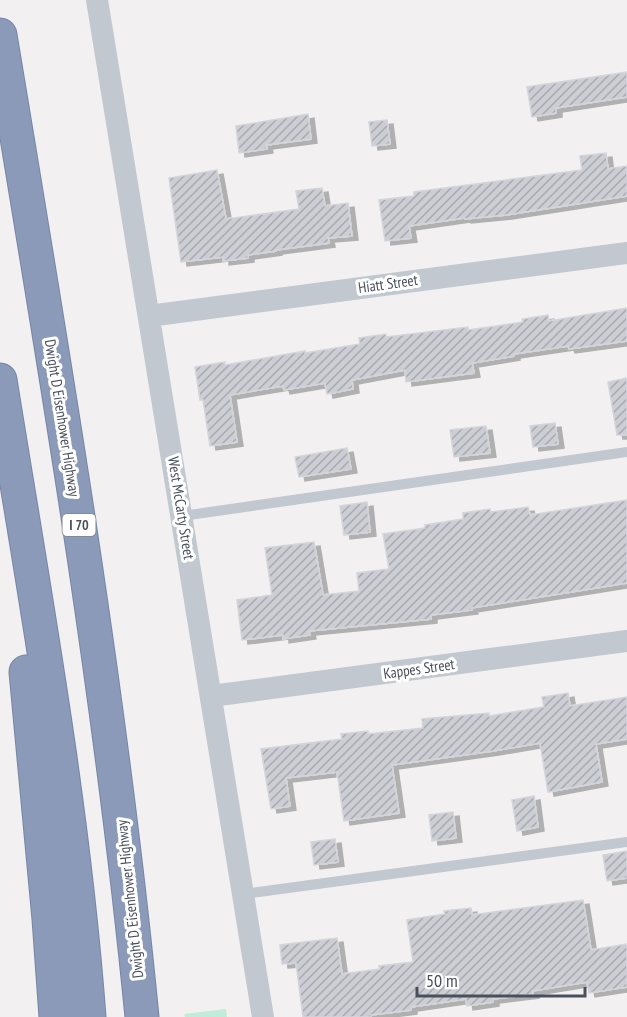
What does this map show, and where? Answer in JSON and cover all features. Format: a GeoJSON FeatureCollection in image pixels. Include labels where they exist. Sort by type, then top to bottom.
{"type":"FeatureCollection","features":[{"type":"Feature","properties":{"kind":"highway","name":"Dwight D Eisenhower Highway"},"geometry":{"type":"LineString","coordinates":[[0,35],[91,601],[129,879],[142,1017]]}},
{"type":"Feature","properties":{"kind":"highway"},"geometry":{"type":"LineString","coordinates":[[0,380],[59,751],[89,1017]]}},
{"type":"Feature","properties":{"kind":"highway"},"geometry":{"type":"LineString","coordinates":[[0,404],[50,919],[56,1017]]}},
{"type":"Feature","properties":{"kind":"highway"},"geometry":{"type":"LineString","coordinates":[[129,879],[154,1017]]}},
{"type":"Feature","properties":{"kind":"street","name":"West McCarty Street"},"geometry":{"type":"LineString","coordinates":[[98,0],[244,894],[262,1017]]}},
{"type":"Feature","properties":{"kind":"street","name":"Hiatt Street"},"geometry":{"type":"LineString","coordinates":[[149,316],[627,253]]}},
{"type":"Feature","properties":{"kind":"street","name":"Kappes Street"},"geometry":{"type":"LineString","coordinates":[[212,696],[627,641]]}},
{"type":"Feature","properties":{"kind":"lane"},"geometry":{"type":"LineString","coordinates":[[182,516],[627,452]]}},
{"type":"Feature","properties":{"kind":"lane"},"geometry":{"type":"LineString","coordinates":[[244,894],[627,842]]}},
{"type":"Feature","properties":{"kind":"green space"},"geometry":{"type":"Polygon","coordinates":[[[226,1009],[227,1017],[185,1017],[184,1014],[226,1009]]]}},
{"type":"Feature","properties":{"kind":"building"},"geometry":{"type":"Polygon","coordinates":[[[627,72],[627,97],[556,108],[556,113],[532,117],[527,87],[627,72]]]}},
{"type":"Feature","properties":{"kind":"building"},"geometry":{"type":"Polygon","coordinates":[[[308,114],[311,139],[266,145],[267,149],[239,153],[236,126],[308,114]]]}},
{"type":"Feature","properties":{"kind":"building"},"geometry":{"type":"Polygon","coordinates":[[[387,120],[390,144],[372,146],[369,122],[387,120]]]}},
{"type":"Feature","properties":{"kind":"building"},"geometry":{"type":"Polygon","coordinates":[[[606,153],[608,169],[627,166],[627,196],[506,215],[409,226],[411,238],[385,241],[379,200],[414,196],[414,192],[582,170],[580,156],[606,153]]]}},
{"type":"Feature","properties":{"kind":"building"},"geometry":{"type":"Polygon","coordinates":[[[217,170],[226,219],[299,209],[296,191],[322,188],[325,206],[348,203],[352,236],[328,238],[329,243],[248,255],[248,258],[223,261],[223,257],[181,262],[169,178],[217,170]]]}},
{"type":"Feature","properties":{"kind":"building"},"geometry":{"type":"Polygon","coordinates":[[[627,308],[627,341],[514,354],[514,356],[472,363],[474,373],[406,382],[405,370],[352,380],[353,389],[327,394],[325,383],[284,390],[283,386],[230,395],[237,442],[210,446],[195,367],[225,362],[225,365],[360,344],[359,338],[386,334],[386,337],[468,327],[468,330],[523,322],[522,319],[548,315],[549,321],[627,308]]]}},
{"type":"Feature","properties":{"kind":"building"},"geometry":{"type":"Polygon","coordinates":[[[627,378],[627,435],[617,435],[608,382],[627,378]]]}},
{"type":"Feature","properties":{"kind":"building"},"geometry":{"type":"Polygon","coordinates":[[[555,423],[558,444],[533,447],[530,426],[555,423]]]}},
{"type":"Feature","properties":{"kind":"building"},"geometry":{"type":"Polygon","coordinates":[[[486,426],[490,453],[454,457],[450,430],[486,426]]]}},
{"type":"Feature","properties":{"kind":"building"},"geometry":{"type":"Polygon","coordinates":[[[347,448],[351,469],[299,477],[295,457],[347,448]]]}},
{"type":"Feature","properties":{"kind":"building"},"geometry":{"type":"Polygon","coordinates":[[[627,500],[627,583],[431,615],[431,619],[309,631],[310,635],[283,639],[283,635],[242,640],[237,600],[272,595],[265,548],[314,542],[323,595],[359,591],[357,573],[389,569],[383,534],[425,528],[425,525],[463,519],[463,513],[490,509],[491,512],[528,507],[530,515],[627,500]]]}},
{"type":"Feature","properties":{"kind":"building"},"geometry":{"type":"Polygon","coordinates":[[[367,502],[370,532],[344,535],[340,506],[367,502]]]}},
{"type":"Feature","properties":{"kind":"building"},"geometry":{"type":"Polygon","coordinates":[[[568,693],[570,706],[627,697],[627,739],[596,744],[602,782],[548,792],[540,743],[392,765],[399,813],[344,821],[337,772],[286,778],[290,806],[271,809],[261,749],[342,739],[341,734],[368,731],[368,734],[423,728],[422,719],[489,713],[489,716],[544,707],[542,697],[568,693]]]}},
{"type":"Feature","properties":{"kind":"building"},"geometry":{"type":"Polygon","coordinates":[[[534,796],[538,827],[517,831],[512,800],[534,796]]]}},
{"type":"Feature","properties":{"kind":"building"},"geometry":{"type":"Polygon","coordinates":[[[453,812],[456,838],[432,841],[429,815],[453,812]]]}},
{"type":"Feature","properties":{"kind":"building"},"geometry":{"type":"Polygon","coordinates":[[[335,839],[338,862],[314,865],[311,842],[335,839]]]}},
{"type":"Feature","properties":{"kind":"building"},"geometry":{"type":"Polygon","coordinates":[[[627,851],[627,878],[607,881],[603,855],[627,851]]]}},
{"type":"Feature","properties":{"kind":"building"},"geometry":{"type":"Polygon","coordinates":[[[583,900],[591,950],[627,944],[627,987],[589,993],[587,982],[532,991],[533,994],[493,999],[493,1002],[467,1006],[466,999],[411,1007],[411,1010],[371,1015],[371,1017],[303,1017],[296,963],[282,964],[280,945],[337,938],[342,974],[413,962],[407,920],[445,914],[444,911],[471,908],[472,915],[583,900]]]}}]}
